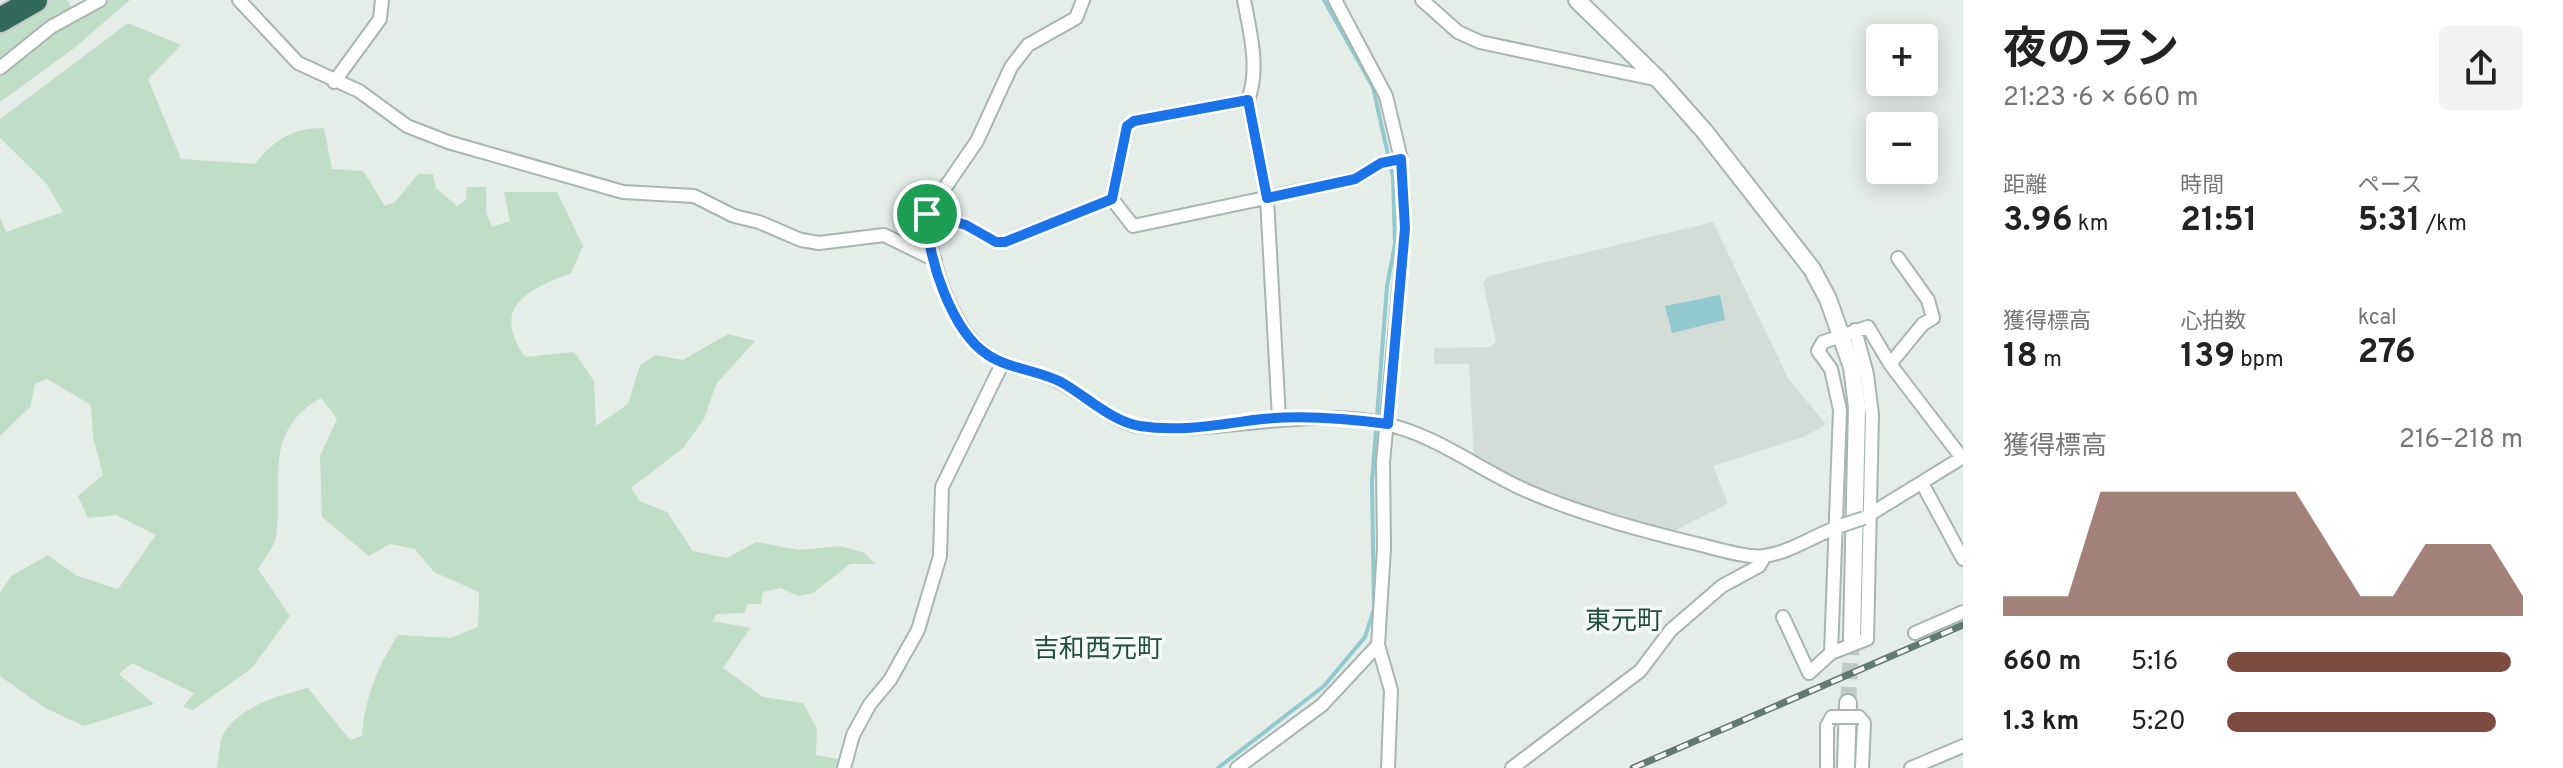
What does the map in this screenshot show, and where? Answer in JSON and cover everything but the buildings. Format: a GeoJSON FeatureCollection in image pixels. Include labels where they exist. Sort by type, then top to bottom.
{"type":"FeatureCollection","features":[{"type":"Feature","properties":{"kind":"highway"},"geometry":{"type":"LineString","coordinates":[[0,20],[35,0]]}},
{"type":"Feature","properties":{"kind":"street"},"geometry":{"type":"LineString","coordinates":[[0,68],[81,5],[100,0]]}},
{"type":"Feature","properties":{"kind":"street"},"geometry":{"type":"LineString","coordinates":[[239,0],[298,63],[359,91],[407,126],[448,142],[623,192],[694,196],[734,216],[759,222],[801,240],[819,243],[884,235],[935,260]]}},
{"type":"Feature","properties":{"kind":"street"},"geometry":{"type":"LineString","coordinates":[[334,82],[380,19],[382,0]]}},
{"type":"Feature","properties":{"kind":"street"},"geometry":{"type":"LineString","coordinates":[[1083,0],[1076,18],[1028,45],[1011,67],[977,141],[927,214],[935,260],[955,322],[985,354],[1036,370],[1125,423],[1143,427],[1217,428],[1279,419],[1344,418],[1388,424],[1450,450],[1530,493],[1634,529],[1764,557],[1840,526],[1866,517],[1923,485],[1962,458],[1930,411],[1890,364],[1868,327],[1823,342],[1818,351],[1831,369],[1840,410],[1840,526],[1831,653]]}},
{"type":"Feature","properties":{"kind":"street"},"geometry":{"type":"LineString","coordinates":[[1244,0],[1252,43],[1253,87],[1248,100],[1267,198],[1279,419]]}},
{"type":"Feature","properties":{"kind":"street"},"geometry":{"type":"LineString","coordinates":[[1335,0],[1386,96],[1401,159],[1405,228],[1383,462],[1384,548],[1378,645],[1391,690],[1388,768]]}},
{"type":"Feature","properties":{"kind":"street"},"geometry":{"type":"LineString","coordinates":[[1422,0],[1458,32],[1480,42],[1659,80]]}},
{"type":"Feature","properties":{"kind":"street"},"geometry":{"type":"LineString","coordinates":[[1577,0],[1659,80],[1772,215],[1812,269],[1849,333],[1867,374],[1872,415],[1866,517],[1867,639],[1831,653],[1809,673],[1783,617]]}},
{"type":"Feature","properties":{"kind":"street"},"geometry":{"type":"LineString","coordinates":[[1248,100],[1134,121],[1127,126],[1112,199],[1133,226],[1355,179],[1381,163],[1401,159]]}},
{"type":"Feature","properties":{"kind":"street"},"geometry":{"type":"LineString","coordinates":[[927,214],[966,225],[996,242],[1005,242],[1112,199]]}},
{"type":"Feature","properties":{"kind":"street"},"geometry":{"type":"LineString","coordinates":[[1890,364],[1923,324],[1933,318],[1928,300],[1898,258]]}},
{"type":"Feature","properties":{"kind":"street"},"geometry":{"type":"LineString","coordinates":[[1849,333],[1857,407],[1852,639]]}},
{"type":"Feature","properties":{"kind":"street"},"geometry":{"type":"LineString","coordinates":[[844,768],[853,735],[870,704],[890,680],[918,630],[940,556],[942,487],[1003,362]]}},
{"type":"Feature","properties":{"kind":"street"},"geometry":{"type":"LineString","coordinates":[[1923,485],[1963,559]]}},
{"type":"Feature","properties":{"kind":"street"},"geometry":{"type":"LineString","coordinates":[[1512,768],[1640,671],[1671,630],[1722,586],[1759,566],[1764,557]]}},
{"type":"Feature","properties":{"kind":"street"},"geometry":{"type":"LineString","coordinates":[[1915,633],[1963,612]]}},
{"type":"Feature","properties":{"kind":"street"},"geometry":{"type":"LineString","coordinates":[[1237,768],[1322,705],[1378,645]]}},
{"type":"Feature","properties":{"kind":"street"},"geometry":{"type":"LineString","coordinates":[[1846,768],[1848,703]]}},
{"type":"Feature","properties":{"kind":"street"},"geometry":{"type":"LineString","coordinates":[[1827,768],[1827,726],[1832,717],[1859,717],[1864,723],[1862,768]]}},
{"type":"Feature","properties":{"kind":"street"},"geometry":{"type":"LineString","coordinates":[[1911,768],[1963,746]]}},
{"type":"Feature","properties":{"kind":"shaded area"},"geometry":{"type":"Polygon","coordinates":[[[1713,222],[1789,380],[1826,424],[1804,437],[1713,466],[1728,504],[1670,533],[1617,519],[1533,489],[1474,460],[1469,364],[1434,364],[1434,348],[1490,347],[1496,342],[1483,283],[1488,276],[1713,222]]]}},
{"type":"Feature","properties":{"kind":"green space"},"geometry":{"type":"Polygon","coordinates":[[[51,0],[67,0],[71,7],[0,58],[0,32],[51,0]]]}},
{"type":"Feature","properties":{"kind":"green space"},"geometry":{"type":"Polygon","coordinates":[[[110,0],[130,0],[73,49],[0,102],[0,72],[48,35],[110,0]]]}},
{"type":"Feature","properties":{"kind":"green space"},"geometry":{"type":"Polygon","coordinates":[[[128,23],[181,45],[148,79],[181,159],[255,164],[269,148],[285,137],[302,130],[324,128],[332,169],[363,171],[385,206],[395,202],[418,174],[433,174],[436,188],[457,206],[466,200],[467,187],[486,187],[486,213],[492,227],[510,221],[504,192],[557,192],[583,246],[571,273],[541,286],[519,302],[511,325],[525,357],[574,352],[594,381],[596,426],[628,404],[640,365],[656,355],[683,360],[728,334],[755,341],[716,384],[704,419],[683,448],[631,488],[640,501],[667,512],[693,551],[727,558],[756,542],[799,550],[840,546],[865,553],[875,564],[850,564],[813,593],[798,596],[780,588],[763,592],[761,604],[748,604],[744,613],[717,614],[712,621],[750,628],[723,668],[763,697],[803,703],[817,729],[816,755],[839,759],[837,768],[217,768],[222,739],[232,722],[262,703],[308,688],[350,740],[362,736],[373,683],[398,635],[451,638],[478,627],[479,592],[434,572],[415,549],[390,544],[369,556],[322,517],[320,456],[337,419],[321,398],[290,426],[283,443],[279,460],[276,537],[258,569],[290,616],[252,668],[193,710],[183,707],[194,693],[132,663],[119,674],[154,704],[84,726],[45,708],[0,676],[0,593],[11,576],[48,555],[77,576],[118,589],[156,535],[116,515],[88,518],[78,496],[103,475],[93,437],[91,405],[47,379],[35,384],[30,407],[0,436],[0,217],[6,232],[63,212],[46,183],[0,138],[0,119],[128,23]]]}},
{"type":"Feature","properties":{"kind":"water"},"geometry":{"type":"Polygon","coordinates":[[[1720,295],[1725,320],[1672,333],[1665,306],[1720,295]]]}},
{"type":"Feature","properties":{"kind":"waterway"},"geometry":{"type":"LineString","coordinates":[[1218,768],[1324,686],[1365,637],[1374,609],[1372,482],[1387,286],[1395,244],[1393,177],[1373,87],[1324,0]]}},
{"type":"Feature","properties":{"kind":"tunnel"},"geometry":{"type":"LineString","coordinates":[[1848,703],[1852,639]]}},
{"type":"Feature","properties":{"kind":"railway"},"geometry":{"type":"LineString","coordinates":[[1633,768],[1963,625]]}},
{"type":"Feature","properties":{"kind":"district","name":"東元町"},"geometry":{"type":"Point","coordinates":[1624,622]}},
{"type":"Feature","properties":{"kind":"district","name":"吉和西元町"},"geometry":{"type":"Point","coordinates":[1098,650]}},
{"type":"Feature","properties":{"kind":"route"},"geometry":{"type":"LineString","coordinates":[[1248,100],[1267,198],[1355,179],[1381,163],[1401,159],[1405,228],[1388,424],[1344,418],[1255,420],[1217,428],[1143,427],[1125,423],[1036,370],[985,354],[955,322],[935,260],[927,214],[966,225],[996,242],[1016,239],[1112,199],[1127,126],[1134,121],[1248,100]]}}]}
